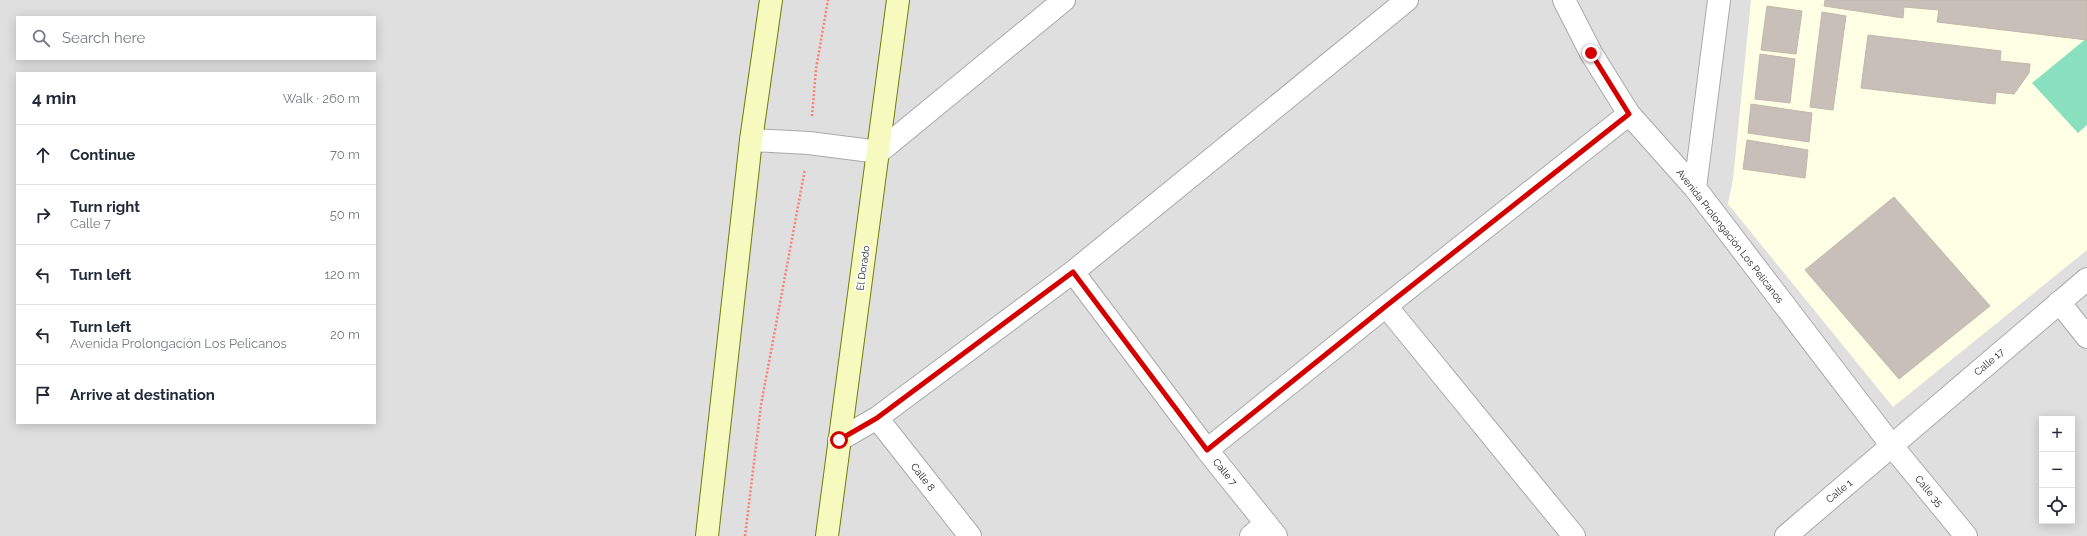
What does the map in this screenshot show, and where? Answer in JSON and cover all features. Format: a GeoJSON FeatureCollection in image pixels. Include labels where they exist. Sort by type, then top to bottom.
{"type":"FeatureCollection","features":[{"type":"Feature","properties":{"kind":"main road"},"geometry":{"type":"LineString","coordinates":[[707,536],[751,140],[771,0]]}},
{"type":"Feature","properties":{"kind":"main road","name":"El Dorado"},"geometry":{"type":"LineString","coordinates":[[827,536],[839,440],[880,152],[898,0]]}},
{"type":"Feature","properties":{"kind":"street"},"geometry":{"type":"LineString","coordinates":[[751,140],[810,143],[880,152],[1064,0]]}},
{"type":"Feature","properties":{"kind":"street"},"geometry":{"type":"LineString","coordinates":[[839,440],[877,418],[1073,272],[1407,0]]}},
{"type":"Feature","properties":{"kind":"street","name":"Avenida Prolongación Los Pelicanos"},"geometry":{"type":"LineString","coordinates":[[1564,0],[1591,53],[1629,114],[1694,188],[1892,446]]}},
{"type":"Feature","properties":{"kind":"street"},"geometry":{"type":"LineString","coordinates":[[1694,188],[1719,0]]}},
{"type":"Feature","properties":{"kind":"street"},"geometry":{"type":"LineString","coordinates":[[1207,450],[1629,114]]}},
{"type":"Feature","properties":{"kind":"street","name":"Calle 7"},"geometry":{"type":"LineString","coordinates":[[1073,272],[1207,450],[1264,532]]}},
{"type":"Feature","properties":{"kind":"street","name":"Calle 17"},"geometry":{"type":"LineString","coordinates":[[1892,446],[2087,279]]}},
{"type":"Feature","properties":{"kind":"street"},"geometry":{"type":"LineString","coordinates":[[2059,302],[2087,337]]}},
{"type":"Feature","properties":{"kind":"street"},"geometry":{"type":"LineString","coordinates":[[1386,306],[1574,536]]}},
{"type":"Feature","properties":{"kind":"street","name":"Calle 8"},"geometry":{"type":"LineString","coordinates":[[877,418],[970,536]]}},
{"type":"Feature","properties":{"kind":"street","name":"Calle 1"},"geometry":{"type":"LineString","coordinates":[[1786,536],[1892,446]]}},
{"type":"Feature","properties":{"kind":"street","name":"Calle 35"},"geometry":{"type":"LineString","coordinates":[[1892,446],[1966,536]]}},
{"type":"Feature","properties":{"kind":"path"},"geometry":{"type":"LineString","coordinates":[[745,536],[761,405],[810,143],[816,69],[828,0]]}},
{"type":"Feature","properties":{"kind":"shaded area"},"geometry":{"type":"Polygon","coordinates":[[[0,0],[2087,0],[2087,536],[0,536],[0,0]]]}},
{"type":"Feature","properties":{"kind":"shaded area"},"geometry":{"type":"Polygon","coordinates":[[[1751,0],[2087,0],[2087,250],[1893,407],[1728,204],[1733,179],[1751,0]]]}},
{"type":"Feature","properties":{"kind":"green space"},"geometry":{"type":"Polygon","coordinates":[[[2087,38],[2087,125],[2078,133],[2032,83],[2087,38]]]}},
{"type":"Feature","properties":{"kind":"building"},"geometry":{"type":"Polygon","coordinates":[[[1825,0],[2087,0],[2087,40],[1937,22],[1939,10],[1904,7],[1903,18],[1824,6],[1825,0]]]}},
{"type":"Feature","properties":{"kind":"building"},"geometry":{"type":"Polygon","coordinates":[[[1767,6],[1802,11],[1796,54],[1761,50],[1767,6]]]}},
{"type":"Feature","properties":{"kind":"building"},"geometry":{"type":"Polygon","coordinates":[[[1822,12],[1846,16],[1833,110],[1810,107],[1822,12]]]}},
{"type":"Feature","properties":{"kind":"building"},"geometry":{"type":"Polygon","coordinates":[[[1868,35],[2001,51],[2000,61],[2030,64],[2029,73],[2014,94],[1996,92],[1995,104],[1861,88],[1868,35]]]}},
{"type":"Feature","properties":{"kind":"building"},"geometry":{"type":"Polygon","coordinates":[[[1760,54],[1795,59],[1790,103],[1755,99],[1760,54]]]}},
{"type":"Feature","properties":{"kind":"building"},"geometry":{"type":"Polygon","coordinates":[[[1751,104],[1812,113],[1809,142],[1748,133],[1751,104]]]}},
{"type":"Feature","properties":{"kind":"building"},"geometry":{"type":"Polygon","coordinates":[[[1747,140],[1808,150],[1805,178],[1743,169],[1747,140]]]}},
{"type":"Feature","properties":{"kind":"building"},"geometry":{"type":"Polygon","coordinates":[[[1894,197],[1990,306],[1899,379],[1805,270],[1894,197]]]}},
{"type":"Feature","properties":{"kind":"route"},"geometry":{"type":"LineString","coordinates":[[839,440],[877,418],[1073,272],[1207,450],[1629,114],[1591,53]]}}]}
